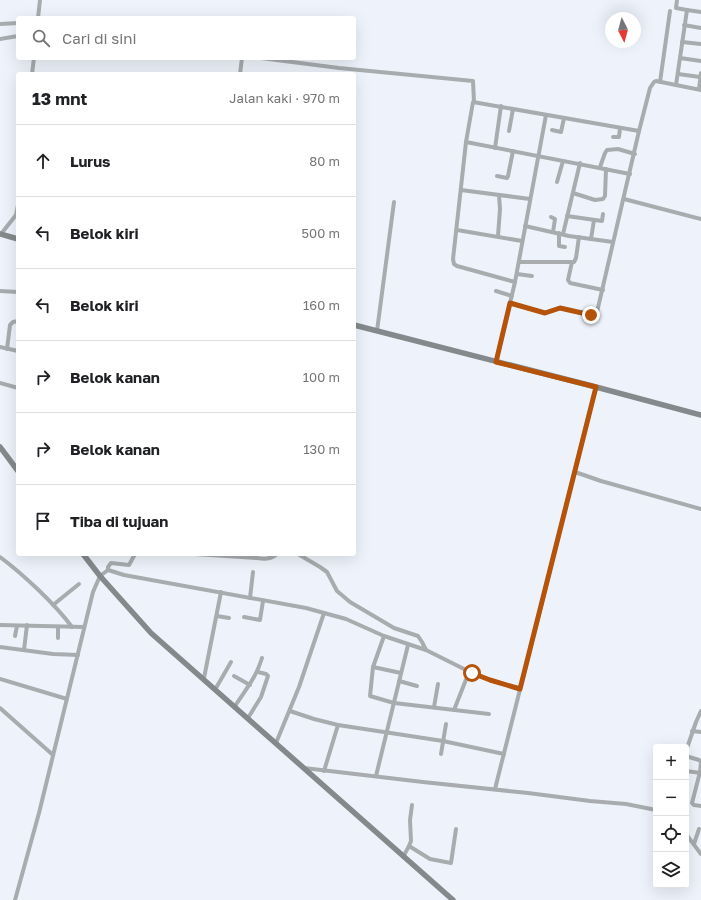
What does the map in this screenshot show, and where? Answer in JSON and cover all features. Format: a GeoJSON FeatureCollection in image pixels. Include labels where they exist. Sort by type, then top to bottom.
{"type":"FeatureCollection","features":[{"type":"Feature","properties":{"kind":"main road"},"geometry":{"type":"LineString","coordinates":[[0,234],[16,238]]}},
{"type":"Feature","properties":{"kind":"main road"},"geometry":{"type":"LineString","coordinates":[[356,326],[701,415]]}},
{"type":"Feature","properties":{"kind":"main road"},"geometry":{"type":"LineString","coordinates":[[0,447],[16,468]]}},
{"type":"Feature","properties":{"kind":"main road"},"geometry":{"type":"LineString","coordinates":[[84,556],[99,579],[160,641],[216,688],[403,857],[453,900]]}},
{"type":"Feature","properties":{"kind":"street"},"geometry":{"type":"LineString","coordinates":[[38,16],[40,0]]}},
{"type":"Feature","properties":{"kind":"street"},"geometry":{"type":"LineString","coordinates":[[676,0],[676,8],[701,12]]}},
{"type":"Feature","properties":{"kind":"street"},"geometry":{"type":"LineString","coordinates":[[676,85],[687,10]]}},
{"type":"Feature","properties":{"kind":"street"},"geometry":{"type":"LineString","coordinates":[[660,82],[670,11]]}},
{"type":"Feature","properties":{"kind":"street"},"geometry":{"type":"LineString","coordinates":[[0,24],[16,23]]}},
{"type":"Feature","properties":{"kind":"street"},"geometry":{"type":"LineString","coordinates":[[684,25],[701,28]]}},
{"type":"Feature","properties":{"kind":"street"},"geometry":{"type":"LineString","coordinates":[[0,39],[16,36]]}},
{"type":"Feature","properties":{"kind":"street"},"geometry":{"type":"LineString","coordinates":[[682,42],[701,44]]}},
{"type":"Feature","properties":{"kind":"street"},"geometry":{"type":"LineString","coordinates":[[680,58],[701,61]]}},
{"type":"Feature","properties":{"kind":"street"},"geometry":{"type":"LineString","coordinates":[[32,72],[34,60]]}},
{"type":"Feature","properties":{"kind":"street"},"geometry":{"type":"LineString","coordinates":[[240,72],[242,60]]}},
{"type":"Feature","properties":{"kind":"street"},"geometry":{"type":"LineString","coordinates":[[277,60],[339,68],[473,81],[474,102],[472,104],[466,142],[453,259],[454,264],[515,282]]}},
{"type":"Feature","properties":{"kind":"street"},"geometry":{"type":"LineString","coordinates":[[510,303],[545,313],[560,308],[594,315],[598,310],[650,88],[654,82],[660,82],[700,90],[701,75],[678,74]]}},
{"type":"Feature","properties":{"kind":"street"},"geometry":{"type":"LineString","coordinates":[[474,102],[639,131]]}},
{"type":"Feature","properties":{"kind":"street"},"geometry":{"type":"LineString","coordinates":[[495,148],[502,106]]}},
{"type":"Feature","properties":{"kind":"street"},"geometry":{"type":"LineString","coordinates":[[509,131],[513,109]]}},
{"type":"Feature","properties":{"kind":"street"},"geometry":{"type":"LineString","coordinates":[[496,362],[517,274],[546,115]]}},
{"type":"Feature","properties":{"kind":"street"},"geometry":{"type":"LineString","coordinates":[[552,130],[560,132],[564,118]]}},
{"type":"Feature","properties":{"kind":"street"},"geometry":{"type":"LineString","coordinates":[[613,137],[619,137],[620,128]]}},
{"type":"Feature","properties":{"kind":"street"},"geometry":{"type":"LineString","coordinates":[[466,142],[580,163],[630,174]]}},
{"type":"Feature","properties":{"kind":"street"},"geometry":{"type":"LineString","coordinates":[[600,168],[607,150],[618,149],[635,154]]}},
{"type":"Feature","properties":{"kind":"street"},"geometry":{"type":"LineString","coordinates":[[497,176],[507,178],[513,151]]}},
{"type":"Feature","properties":{"kind":"street"},"geometry":{"type":"LineString","coordinates":[[557,182],[563,161]]}},
{"type":"Feature","properties":{"kind":"street"},"geometry":{"type":"LineString","coordinates":[[565,247],[559,244],[580,163]]}},
{"type":"Feature","properties":{"kind":"street"},"geometry":{"type":"LineString","coordinates":[[573,193],[595,200],[603,199],[605,196],[606,169]]}},
{"type":"Feature","properties":{"kind":"street"},"geometry":{"type":"LineString","coordinates":[[461,190],[530,199]]}},
{"type":"Feature","properties":{"kind":"street"},"geometry":{"type":"LineString","coordinates":[[498,236],[500,209],[499,195]]}},
{"type":"Feature","properties":{"kind":"street"},"geometry":{"type":"LineString","coordinates":[[624,199],[701,219]]}},
{"type":"Feature","properties":{"kind":"street"},"geometry":{"type":"LineString","coordinates":[[377,331],[394,202]]}},
{"type":"Feature","properties":{"kind":"street"},"geometry":{"type":"LineString","coordinates":[[567,216],[602,221],[603,214]]}},
{"type":"Feature","properties":{"kind":"street"},"geometry":{"type":"LineString","coordinates":[[0,234],[16,215]]}},
{"type":"Feature","properties":{"kind":"street"},"geometry":{"type":"LineString","coordinates":[[551,217],[555,219],[553,232]]}},
{"type":"Feature","properties":{"kind":"street"},"geometry":{"type":"LineString","coordinates":[[591,239],[594,220]]}},
{"type":"Feature","properties":{"kind":"street"},"geometry":{"type":"LineString","coordinates":[[525,226],[561,234],[614,242]]}},
{"type":"Feature","properties":{"kind":"street"},"geometry":{"type":"LineString","coordinates":[[457,230],[522,241]]}},
{"type":"Feature","properties":{"kind":"street"},"geometry":{"type":"LineString","coordinates":[[579,237],[576,258],[575,261],[572,262],[568,280],[570,283],[603,290]]}},
{"type":"Feature","properties":{"kind":"street"},"geometry":{"type":"LineString","coordinates":[[519,262],[572,262]]}},
{"type":"Feature","properties":{"kind":"street"},"geometry":{"type":"LineString","coordinates":[[517,274],[532,276]]}},
{"type":"Feature","properties":{"kind":"street"},"geometry":{"type":"LineString","coordinates":[[0,292],[16,292]]}},
{"type":"Feature","properties":{"kind":"street"},"geometry":{"type":"LineString","coordinates":[[496,292],[512,296]]}},
{"type":"Feature","properties":{"kind":"street"},"geometry":{"type":"LineString","coordinates":[[6,349],[10,325],[16,321]]}},
{"type":"Feature","properties":{"kind":"street"},"geometry":{"type":"LineString","coordinates":[[0,347],[16,351]]}},
{"type":"Feature","properties":{"kind":"street"},"geometry":{"type":"LineString","coordinates":[[0,383],[16,387]]}},
{"type":"Feature","properties":{"kind":"street"},"geometry":{"type":"LineString","coordinates":[[495,789],[596,387]]}},
{"type":"Feature","properties":{"kind":"street"},"geometry":{"type":"LineString","coordinates":[[575,472],[601,481],[701,509]]}},
{"type":"Feature","properties":{"kind":"street"},"geometry":{"type":"LineString","coordinates":[[16,900],[54,755],[84,627],[99,579],[108,570],[108,567],[111,564],[129,565],[134,556]]}},
{"type":"Feature","properties":{"kind":"street"},"geometry":{"type":"LineString","coordinates":[[225,556],[265,559],[275,556]]}},
{"type":"Feature","properties":{"kind":"street"},"geometry":{"type":"LineString","coordinates":[[301,556],[324,569],[338,591],[350,602],[394,628],[418,636],[426,650]]}},
{"type":"Feature","properties":{"kind":"street"},"geometry":{"type":"LineString","coordinates":[[0,557],[53,605],[72,627]]}},
{"type":"Feature","properties":{"kind":"street"},"geometry":{"type":"LineString","coordinates":[[108,570],[124,575],[324,612],[346,619],[408,645],[426,650],[469,672],[520,689]]}},
{"type":"Feature","properties":{"kind":"street"},"geometry":{"type":"LineString","coordinates":[[250,598],[253,572]]}},
{"type":"Feature","properties":{"kind":"street"},"geometry":{"type":"LineString","coordinates":[[53,605],[79,584]]}},
{"type":"Feature","properties":{"kind":"street"},"geometry":{"type":"LineString","coordinates":[[204,678],[221,592]]}},
{"type":"Feature","properties":{"kind":"street"},"geometry":{"type":"LineString","coordinates":[[244,618],[260,620],[263,601]]}},
{"type":"Feature","properties":{"kind":"street"},"geometry":{"type":"LineString","coordinates":[[276,743],[310,658],[324,612]]}},
{"type":"Feature","properties":{"kind":"street"},"geometry":{"type":"LineString","coordinates":[[217,616],[229,618]]}},
{"type":"Feature","properties":{"kind":"street"},"geometry":{"type":"LineString","coordinates":[[0,625],[84,627]]}},
{"type":"Feature","properties":{"kind":"street"},"geometry":{"type":"LineString","coordinates":[[24,650],[27,625]]}},
{"type":"Feature","properties":{"kind":"street"},"geometry":{"type":"LineString","coordinates":[[15,636],[16,626]]}},
{"type":"Feature","properties":{"kind":"street"},"geometry":{"type":"LineString","coordinates":[[58,626],[58,638]]}},
{"type":"Feature","properties":{"kind":"street"},"geometry":{"type":"LineString","coordinates":[[384,636],[373,667],[370,696],[394,703],[489,714]]}},
{"type":"Feature","properties":{"kind":"street"},"geometry":{"type":"LineString","coordinates":[[376,776],[408,645]]}},
{"type":"Feature","properties":{"kind":"street"},"geometry":{"type":"LineString","coordinates":[[0,647],[53,654],[78,655]]}},
{"type":"Feature","properties":{"kind":"street"},"geometry":{"type":"LineString","coordinates":[[235,706],[258,672],[262,658]]}},
{"type":"Feature","properties":{"kind":"street"},"geometry":{"type":"LineString","coordinates":[[216,688],[231,662]]}},
{"type":"Feature","properties":{"kind":"street"},"geometry":{"type":"LineString","coordinates":[[373,667],[401,673]]}},
{"type":"Feature","properties":{"kind":"street"},"geometry":{"type":"LineString","coordinates":[[248,718],[261,697],[268,676],[258,672]]}},
{"type":"Feature","properties":{"kind":"street"},"geometry":{"type":"LineString","coordinates":[[454,710],[469,672]]}},
{"type":"Feature","properties":{"kind":"street"},"geometry":{"type":"LineString","coordinates":[[234,676],[250,685]]}},
{"type":"Feature","properties":{"kind":"street"},"geometry":{"type":"LineString","coordinates":[[0,679],[67,699]]}},
{"type":"Feature","properties":{"kind":"street"},"geometry":{"type":"LineString","coordinates":[[399,681],[417,686]]}},
{"type":"Feature","properties":{"kind":"street"},"geometry":{"type":"LineString","coordinates":[[434,707],[438,684]]}},
{"type":"Feature","properties":{"kind":"street"},"geometry":{"type":"LineString","coordinates":[[0,708],[54,755]]}},
{"type":"Feature","properties":{"kind":"street"},"geometry":{"type":"LineString","coordinates":[[290,711],[338,725],[443,741],[504,754]]}},
{"type":"Feature","properties":{"kind":"street"},"geometry":{"type":"LineString","coordinates":[[688,744],[701,711]]}},
{"type":"Feature","properties":{"kind":"street"},"geometry":{"type":"LineString","coordinates":[[441,754],[446,724]]}},
{"type":"Feature","properties":{"kind":"street"},"geometry":{"type":"LineString","coordinates":[[324,771],[338,725]]}},
{"type":"Feature","properties":{"kind":"street"},"geometry":{"type":"LineString","coordinates":[[692,731],[701,732]]}},
{"type":"Feature","properties":{"kind":"street"},"geometry":{"type":"LineString","coordinates":[[689,758],[700,761],[700,772],[692,803],[694,805],[701,806]]}},
{"type":"Feature","properties":{"kind":"street"},"geometry":{"type":"LineString","coordinates":[[304,768],[438,784],[495,789],[596,802],[626,804],[653,809]]}},
{"type":"Feature","properties":{"kind":"street"},"geometry":{"type":"LineString","coordinates":[[689,771],[700,772]]}},
{"type":"Feature","properties":{"kind":"street"},"geometry":{"type":"LineString","coordinates":[[403,857],[409,846],[412,805]]}},
{"type":"Feature","properties":{"kind":"street"},"geometry":{"type":"LineString","coordinates":[[694,844],[699,829]]}},
{"type":"Feature","properties":{"kind":"street"},"geometry":{"type":"LineString","coordinates":[[409,846],[430,859],[452,863],[456,830]]}},
{"type":"Feature","properties":{"kind":"street"},"geometry":{"type":"LineString","coordinates":[[689,838],[701,854]]}},
{"type":"Feature","properties":{"kind":"route"},"geometry":{"type":"LineString","coordinates":[[472,673],[520,689],[596,387],[496,362],[510,303],[545,313],[548,313],[554,309],[565,308],[591,315]]}}]}
